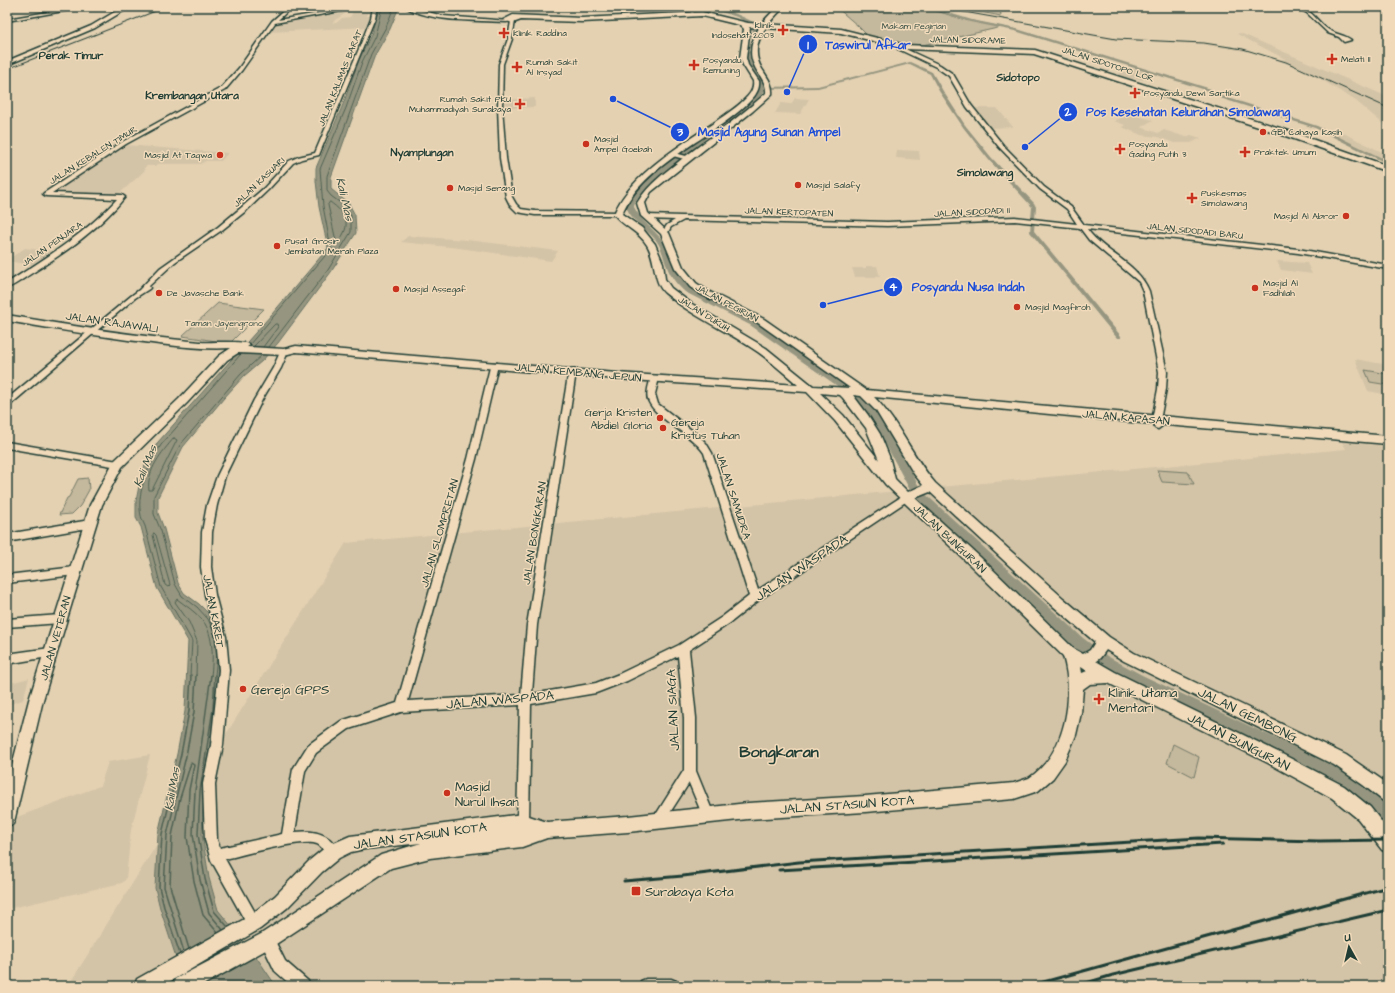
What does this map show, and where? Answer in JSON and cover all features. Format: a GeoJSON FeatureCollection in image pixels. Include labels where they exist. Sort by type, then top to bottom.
{"type":"FeatureCollection","features":[{"type":"Feature","properties":{"kind":"highway"},"geometry":{"type":"LineString","coordinates":[[7,63],[18,56],[78,28],[116,7]]}},
{"type":"Feature","properties":{"kind":"highway"},"geometry":{"type":"LineString","coordinates":[[7,57],[16,57],[18,56],[17,55],[29,54],[93,27],[126,7]]}},
{"type":"Feature","properties":{"kind":"highway"},"geometry":{"type":"LineString","coordinates":[[513,17],[582,20],[694,14],[712,16],[757,26]]}},
{"type":"Feature","properties":{"kind":"highway"},"geometry":{"type":"LineString","coordinates":[[513,17],[581,21],[701,16],[743,25],[757,26]]}},
{"type":"Feature","properties":{"kind":"highway","name":"JALAN SIDORAME"},"geometry":{"type":"LineString","coordinates":[[757,26],[839,32],[921,50],[998,50],[1033,53]]}},
{"type":"Feature","properties":{"kind":"highway","name":"JALAN SIDOTOPO LOR"},"geometry":{"type":"LineString","coordinates":[[1033,53],[1376,165],[1388,171]]}},
{"type":"Feature","properties":{"kind":"main road"},"geometry":{"type":"LineString","coordinates":[[743,25],[747,28],[743,52],[745,64],[757,83],[755,90],[741,105],[678,154],[650,173],[639,184],[619,208],[633,218],[648,191],[688,157],[751,110],[769,94],[769,88],[756,65],[754,53],[757,26],[778,7]]}},
{"type":"Feature","properties":{"kind":"main road"},"geometry":{"type":"LineString","coordinates":[[757,26],[782,7]]}},
{"type":"Feature","properties":{"kind":"main road","name":"JALAN PEGIRIAN"},"geometry":{"type":"LineString","coordinates":[[633,218],[664,233],[679,268],[693,285],[705,293],[761,321],[850,392]]}},
{"type":"Feature","properties":{"kind":"main road","name":"JALAN DUKUH"},"geometry":{"type":"LineString","coordinates":[[633,218],[639,230],[651,244],[659,263],[661,279],[667,290],[674,296],[762,350],[811,390]]}},
{"type":"Feature","properties":{"kind":"main road","name":"JALAN RAJAWALI"},"geometry":{"type":"LineString","coordinates":[[8,319],[166,342],[238,347]]}},
{"type":"Feature","properties":{"kind":"main road"},"geometry":{"type":"LineString","coordinates":[[214,346],[222,351],[223,358]]}},
{"type":"Feature","properties":{"kind":"main road","name":"JALAN KEMBANG JEPUN"},"geometry":{"type":"LineString","coordinates":[[238,347],[368,354],[572,372],[850,392]]}},
{"type":"Feature","properties":{"kind":"main road","name":"JALAN VETERAN"},"geometry":{"type":"LineString","coordinates":[[7,818],[36,700],[96,505],[118,464],[183,401],[223,358],[238,347]]}},
{"type":"Feature","properties":{"kind":"main road","name":"JALAN BUNGURAN"},"geometry":{"type":"LineString","coordinates":[[811,390],[832,410],[890,482],[910,496],[1049,635],[1086,654]]}},
{"type":"Feature","properties":{"kind":"main road"},"geometry":{"type":"LineString","coordinates":[[850,392],[880,409],[928,487],[1058,602],[1086,654],[1110,677]]}},
{"type":"Feature","properties":{"kind":"main road"},"geometry":{"type":"LineString","coordinates":[[832,410],[833,401],[850,392]]}},
{"type":"Feature","properties":{"kind":"main road"},"geometry":{"type":"LineString","coordinates":[[850,392],[873,430],[890,482]]}},
{"type":"Feature","properties":{"kind":"main road","name":"JALAN KAPASAN"},"geometry":{"type":"LineString","coordinates":[[850,392],[950,400],[1157,423],[1388,445]]}},
{"type":"Feature","properties":{"kind":"main road","name":"JALAN KAPASAN"},"geometry":{"type":"LineString","coordinates":[[880,409],[889,402],[898,400],[1044,416],[1388,440]]}},
{"type":"Feature","properties":{"kind":"main road"},"geometry":{"type":"LineString","coordinates":[[910,496],[928,487]]}},
{"type":"Feature","properties":{"kind":"main road","name":"JALAN STASIUN KOTA"},"geometry":{"type":"LineString","coordinates":[[182,986],[260,944],[371,871],[393,859],[430,849],[522,839],[547,830],[628,824],[748,811],[865,804],[1018,791],[1029,787],[1048,774],[1058,760],[1069,732],[1075,708],[1075,670],[1086,654]]}},
{"type":"Feature","properties":{"kind":"main road","name":"JALAN GEMBONG"},"geometry":{"type":"LineString","coordinates":[[1086,654],[1129,657],[1340,760],[1369,779],[1388,794]]}},
{"type":"Feature","properties":{"kind":"main road"},"geometry":{"type":"LineString","coordinates":[[1076,685],[1088,677],[1110,677]]}},
{"type":"Feature","properties":{"kind":"main road","name":"JALAN BUNGURAN"},"geometry":{"type":"LineString","coordinates":[[1110,677],[1338,792],[1364,814],[1388,844]]}},
{"type":"Feature","properties":{"kind":"main road","name":"JALAN STASIUN KOTA"},"geometry":{"type":"LineString","coordinates":[[144,986],[248,927],[281,902],[316,866],[333,852],[350,844],[523,822],[547,830]]}},
{"type":"Feature","properties":{"kind":"street"},"geometry":{"type":"LineString","coordinates":[[7,20],[84,7]]}},
{"type":"Feature","properties":{"kind":"street","name":"JALAN KEBALEN TIMUR"},"geometry":{"type":"LineString","coordinates":[[122,197],[46,194],[124,143],[223,89],[232,80],[274,22],[290,7]]}},
{"type":"Feature","properties":{"kind":"street"},"geometry":{"type":"LineString","coordinates":[[274,22],[361,7]]}},
{"type":"Feature","properties":{"kind":"street","name":"JALAN KALIMAS BARAT"},"geometry":{"type":"LineString","coordinates":[[317,154],[366,37],[375,7]]}},
{"type":"Feature","properties":{"kind":"street"},"geometry":{"type":"LineString","coordinates":[[407,7],[427,15],[441,17],[513,17]]}},
{"type":"Feature","properties":{"kind":"street"},"geometry":{"type":"LineString","coordinates":[[689,7],[694,14]]}},
{"type":"Feature","properties":{"kind":"street"},"geometry":{"type":"LineString","coordinates":[[1299,7],[1315,17],[1326,30],[1335,34]]}},
{"type":"Feature","properties":{"kind":"street","name":"JALAN KERTOPATEN"},"geometry":{"type":"LineString","coordinates":[[513,17],[510,36],[502,64],[500,100],[502,145],[509,197],[513,205],[519,210],[535,213],[633,218],[690,218],[887,224]]}},
{"type":"Feature","properties":{"kind":"street"},"geometry":{"type":"LineString","coordinates":[[898,46],[938,66],[951,75],[969,106],[1001,146],[1042,188],[1069,208],[1091,239],[1136,275],[1146,288],[1163,372],[1157,423]]}},
{"type":"Feature","properties":{"kind":"street"},"geometry":{"type":"LineString","coordinates":[[743,52],[754,53]]}},
{"type":"Feature","properties":{"kind":"street","name":"JALAN KASUARI"},"geometry":{"type":"LineString","coordinates":[[7,403],[142,290],[158,281],[195,250],[198,245],[231,221],[261,195],[291,162],[299,158],[317,154]]}},
{"type":"Feature","properties":{"kind":"street"},"geometry":{"type":"LineString","coordinates":[[678,154],[688,157]]}},
{"type":"Feature","properties":{"kind":"street","name":"JALAN PENJARA"},"geometry":{"type":"LineString","coordinates":[[7,286],[78,239],[122,197]]}},
{"type":"Feature","properties":{"kind":"street","name":"JALAN KERTOPATEN"},"geometry":{"type":"LineString","coordinates":[[664,233],[666,228],[673,223],[690,218]]}},
{"type":"Feature","properties":{"kind":"street","name":"JALAN SIDODADI II"},"geometry":{"type":"LineString","coordinates":[[887,224],[936,223],[1006,218],[1082,226]]}},
{"type":"Feature","properties":{"kind":"street","name":"JALAN SIDODADI BARU"},"geometry":{"type":"LineString","coordinates":[[1082,226],[1306,253],[1388,267]]}},
{"type":"Feature","properties":{"kind":"street","name":"JALAN KARET"},"geometry":{"type":"LineString","coordinates":[[248,927],[216,855],[211,840],[209,825],[209,784],[217,746],[224,670],[221,637],[210,595],[206,567],[207,532],[212,506],[221,476],[251,413],[277,368],[281,350]]}},
{"type":"Feature","properties":{"kind":"street","name":"JALAN SLOMPRETAN"},"geometry":{"type":"LineString","coordinates":[[401,707],[478,437],[494,365]]}},
{"type":"Feature","properties":{"kind":"street","name":"JALAN BONGKARAN"},"geometry":{"type":"LineString","coordinates":[[523,822],[526,700],[534,611],[572,372]]}},
{"type":"Feature","properties":{"kind":"street","name":"JALAN SAMUDRA"},"geometry":{"type":"LineString","coordinates":[[655,378],[651,396],[655,406],[700,441],[708,453],[755,597]]}},
{"type":"Feature","properties":{"kind":"street"},"geometry":{"type":"LineString","coordinates":[[7,446],[118,464]]}},
{"type":"Feature","properties":{"kind":"street","name":"JALAN WASPADA"},"geometry":{"type":"LineString","coordinates":[[287,840],[299,769],[312,749],[345,725],[401,707],[526,700],[604,686],[634,673],[683,648],[726,620],[755,597],[910,496]]}},
{"type":"Feature","properties":{"kind":"street"},"geometry":{"type":"LineString","coordinates":[[7,538],[90,524]]}},
{"type":"Feature","properties":{"kind":"street"},"geometry":{"type":"LineString","coordinates":[[7,580],[75,571]]}},
{"type":"Feature","properties":{"kind":"street"},"geometry":{"type":"LineString","coordinates":[[7,623],[60,619]]}},
{"type":"Feature","properties":{"kind":"street","name":"JALAN SIAGA"},"geometry":{"type":"LineString","coordinates":[[683,648],[690,718],[690,771],[708,815]]}},
{"type":"Feature","properties":{"kind":"street"},"geometry":{"type":"LineString","coordinates":[[7,659],[50,653]]}},
{"type":"Feature","properties":{"kind":"street"},"geometry":{"type":"LineString","coordinates":[[658,821],[690,771]]}},
{"type":"Feature","properties":{"kind":"street"},"geometry":{"type":"LineString","coordinates":[[216,855],[287,840],[316,838],[322,840],[333,852]]}},
{"type":"Feature","properties":{"kind":"street"},"geometry":{"type":"LineString","coordinates":[[260,944],[280,966],[303,986]]}},
{"type":"Feature","properties":{"kind":"street"},"geometry":{"type":"LineString","coordinates":[[646,986],[671,986]]}},
{"type":"Feature","properties":{"kind":"shaded area"},"geometry":{"type":"Polygon","coordinates":[[[167,7],[7,70],[7,68],[167,7]]]}},
{"type":"Feature","properties":{"kind":"shaded area"},"geometry":{"type":"Polygon","coordinates":[[[517,7],[550,7],[548,14],[545,17],[520,14],[517,7]]]}},
{"type":"Feature","properties":{"kind":"shaded area"},"geometry":{"type":"Polygon","coordinates":[[[934,7],[1117,39],[1218,45],[1244,49],[1280,60],[1285,59],[1237,34],[1240,33],[1388,97],[1388,128],[1356,101],[1322,80],[1299,68],[1257,53],[1201,44],[1116,40],[934,7]]]}},
{"type":"Feature","properties":{"kind":"shaded area"},"geometry":{"type":"Polygon","coordinates":[[[349,9],[351,10],[335,20],[333,23],[336,23],[342,18],[350,17],[354,10],[370,9],[367,16],[371,16],[367,27],[270,32],[278,22],[349,9]]]}},
{"type":"Feature","properties":{"kind":"shaded area"},"geometry":{"type":"Polygon","coordinates":[[[1129,69],[1146,70],[1156,75],[1142,80],[1135,78],[1130,80],[1113,76],[1129,69]]]}},
{"type":"Feature","properties":{"kind":"shaded area","name":"Rumah Sakit PKU Muhammadiyah Surabaya"},"geometry":{"type":"Polygon","coordinates":[[[535,98],[535,107],[505,108],[505,100],[535,98]]]}},
{"type":"Feature","properties":{"kind":"shaded area"},"geometry":{"type":"Polygon","coordinates":[[[795,98],[809,99],[800,114],[775,113],[781,103],[791,104],[795,98]]]}},
{"type":"Feature","properties":{"kind":"shaded area"},"geometry":{"type":"Polygon","coordinates":[[[975,108],[997,108],[1013,127],[989,128],[975,108]]]}},
{"type":"Feature","properties":{"kind":"shaded area"},"geometry":{"type":"Polygon","coordinates":[[[1130,114],[1153,120],[1141,127],[1158,133],[1164,130],[1186,137],[1191,135],[1201,138],[1191,143],[1174,143],[1158,137],[1141,135],[1122,127],[1125,125],[1114,121],[1130,114]]]}},
{"type":"Feature","properties":{"kind":"shaded area"},"geometry":{"type":"Polygon","coordinates":[[[1339,131],[1388,155],[1388,164],[1327,133],[1339,131]]]}},
{"type":"Feature","properties":{"kind":"shaded area"},"geometry":{"type":"Polygon","coordinates":[[[123,145],[228,153],[221,161],[206,161],[200,164],[157,164],[155,166],[146,166],[144,169],[146,169],[119,194],[107,194],[105,196],[53,191],[123,145]]]}},
{"type":"Feature","properties":{"kind":"shaded area"},"geometry":{"type":"Polygon","coordinates":[[[897,150],[919,151],[920,160],[896,158],[897,150]]]}},
{"type":"Feature","properties":{"kind":"shaded area"},"geometry":{"type":"Polygon","coordinates":[[[408,236],[467,240],[558,251],[551,261],[459,248],[401,242],[408,236]]]}},
{"type":"Feature","properties":{"kind":"shaded area"},"geometry":{"type":"Polygon","coordinates":[[[25,248],[57,252],[37,266],[7,261],[25,248]]]}},
{"type":"Feature","properties":{"kind":"shaded area"},"geometry":{"type":"Polygon","coordinates":[[[1277,261],[1307,263],[1312,274],[1281,270],[1277,261]]]}},
{"type":"Feature","properties":{"kind":"shaded area"},"geometry":{"type":"Polygon","coordinates":[[[866,266],[877,266],[880,277],[855,277],[852,268],[866,268],[866,266]]]}},
{"type":"Feature","properties":{"kind":"shaded area"},"geometry":{"type":"Polygon","coordinates":[[[1355,359],[1388,365],[1388,395],[1368,391],[1355,359]]]}},
{"type":"Feature","properties":{"kind":"shaded area"},"geometry":{"type":"Polygon","coordinates":[[[1342,442],[1388,446],[1388,986],[68,986],[346,543],[1346,449],[1342,442]]]}},
{"type":"Feature","properties":{"kind":"shaded area"},"geometry":{"type":"Polygon","coordinates":[[[29,678],[23,700],[7,705],[7,684],[29,678]]]}},
{"type":"Feature","properties":{"kind":"shaded area"},"geometry":{"type":"Polygon","coordinates":[[[150,755],[131,830],[126,879],[122,883],[7,909],[7,829],[9,820],[100,786],[108,762],[150,755]]]}},
{"type":"Feature","properties":{"kind":"green space","name":"Makam Pegirian"},"geometry":{"type":"Polygon","coordinates":[[[836,7],[923,7],[966,20],[1002,27],[914,47],[867,35],[836,7]]]}},
{"type":"Feature","properties":{"kind":"green space","name":"Makam Pegirian"},"geometry":{"type":"Polygon","coordinates":[[[954,7],[1000,7],[1001,16],[954,7]]]}},
{"type":"Feature","properties":{"kind":"green space","name":"Taman Jayengrono"},"geometry":{"type":"Polygon","coordinates":[[[218,303],[264,309],[230,343],[182,336],[218,303]]]}},
{"type":"Feature","properties":{"kind":"green space"},"geometry":{"type":"Polygon","coordinates":[[[1365,370],[1388,374],[1388,385],[1370,382],[1365,370]]]}},
{"type":"Feature","properties":{"kind":"green space"},"geometry":{"type":"Polygon","coordinates":[[[1157,470],[1188,472],[1194,484],[1162,482],[1157,470]]]}},
{"type":"Feature","properties":{"kind":"green space"},"geometry":{"type":"Polygon","coordinates":[[[88,478],[89,490],[80,506],[72,514],[59,515],[78,479],[88,478]]]}},
{"type":"Feature","properties":{"kind":"green space"},"geometry":{"type":"Polygon","coordinates":[[[1173,744],[1199,757],[1194,777],[1167,763],[1173,744]]]}},
{"type":"Feature","properties":{"kind":"water","name":"Kali Mas"},"geometry":{"type":"Polygon","coordinates":[[[379,7],[399,7],[390,29],[375,55],[331,177],[331,189],[349,204],[355,215],[356,233],[331,272],[278,343],[262,361],[244,376],[183,447],[158,497],[158,513],[164,529],[178,583],[184,593],[199,604],[212,617],[221,639],[217,709],[204,792],[202,834],[209,878],[218,910],[255,955],[276,986],[198,986],[176,957],[155,888],[158,834],[177,754],[185,711],[188,641],[157,588],[141,527],[136,518],[136,501],[141,476],[148,458],[158,442],[272,314],[328,248],[319,207],[316,168],[342,107],[359,60],[371,35],[379,7]]]}},
{"type":"Feature","properties":{"kind":"waterway"},"geometry":{"type":"LineString","coordinates":[[708,7],[739,16],[753,24],[756,35],[751,48]]}},
{"type":"Feature","properties":{"kind":"waterway"},"geometry":{"type":"LineString","coordinates":[[926,7],[971,21],[1016,30],[1210,90],[1221,97],[1316,127],[1388,163]]}},
{"type":"Feature","properties":{"kind":"waterway"},"geometry":{"type":"LineString","coordinates":[[750,53],[750,62],[763,81],[763,87],[760,94],[745,109],[709,134],[654,177],[632,201],[630,207],[634,216],[657,237],[664,247],[671,267],[680,283],[688,290],[753,323],[852,392],[879,422],[917,493],[1078,642],[1102,660],[1137,679],[1327,770],[1365,795],[1388,817]]}},
{"type":"Feature","properties":{"kind":"waterway"},"geometry":{"type":"LineString","coordinates":[[763,88],[818,87],[910,63],[931,73],[952,109],[964,126],[990,158],[1034,207],[1032,231],[1119,337]]}},
{"type":"Feature","properties":{"kind":"railway"},"geometry":{"type":"LineString","coordinates":[[7,69],[166,7]]}},
{"type":"Feature","properties":{"kind":"railway"},"geometry":{"type":"LineString","coordinates":[[936,7],[1116,39],[1204,43],[1243,49],[1286,62],[1388,108]]}},
{"type":"Feature","properties":{"kind":"railway"},"geometry":{"type":"LineString","coordinates":[[624,881],[683,876],[799,862],[1199,838],[1319,841],[1388,840]]}},
{"type":"Feature","properties":{"kind":"railway"},"geometry":{"type":"LineString","coordinates":[[779,870],[1223,844]]}},
{"type":"Feature","properties":{"kind":"railway"},"geometry":{"type":"LineString","coordinates":[[1029,986],[1388,887]]}},
{"type":"Feature","properties":{"kind":"railway"},"geometry":{"type":"LineString","coordinates":[[1076,986],[1113,975],[1388,910]]}},
{"type":"Feature","properties":{"kind":"place","name":"Klinik Indosehat 2003"},"geometry":{"type":"Point","coordinates":[783,30]}},
{"type":"Feature","properties":{"kind":"place","name":"Klinik Raddina"},"geometry":{"type":"Point","coordinates":[504,33]}},
{"type":"Feature","properties":{"kind":"place","name":"Melati II"},"geometry":{"type":"Point","coordinates":[1332,59]}},
{"type":"Feature","properties":{"kind":"place","name":"Posyandu Kemuning"},"geometry":{"type":"Point","coordinates":[694,65]}},
{"type":"Feature","properties":{"kind":"place","name":"Rumah Sakit Al Irsyad"},"geometry":{"type":"Point","coordinates":[517,67]}},
{"type":"Feature","properties":{"kind":"place","name":"Taswirul Afkar"},"geometry":{"type":"Point","coordinates":[787,92]}},
{"type":"Feature","properties":{"kind":"place","name":"Posyandu Dewi Sartika"},"geometry":{"type":"Point","coordinates":[1135,93]}},
{"type":"Feature","properties":{"kind":"place","name":"Masjid Agung Sunan Ampel"},"geometry":{"type":"Point","coordinates":[613,99]}},
{"type":"Feature","properties":{"kind":"place","name":"Rumah Sakit PKU Muhammadiyah Surabaya"},"geometry":{"type":"Point","coordinates":[520,104]}},
{"type":"Feature","properties":{"kind":"place","name":"GBI Cahaya Kasih"},"geometry":{"type":"Point","coordinates":[1263,132]}},
{"type":"Feature","properties":{"kind":"place","name":"Masjid Ampel Goebah"},"geometry":{"type":"Point","coordinates":[586,144]}},
{"type":"Feature","properties":{"kind":"place","name":"Pos Kesehatan Kelurahan Simolawang"},"geometry":{"type":"Point","coordinates":[1025,147]}},
{"type":"Feature","properties":{"kind":"place","name":"Posyandu Gading Putih 3"},"geometry":{"type":"Point","coordinates":[1120,149]}},
{"type":"Feature","properties":{"kind":"place","name":"Praktek Umum"},"geometry":{"type":"Point","coordinates":[1245,152]}},
{"type":"Feature","properties":{"kind":"place","name":"Masjid At Taqwa"},"geometry":{"type":"Point","coordinates":[220,155]}},
{"type":"Feature","properties":{"kind":"place","name":"Masjid Salafy"},"geometry":{"type":"Point","coordinates":[798,185]}},
{"type":"Feature","properties":{"kind":"place","name":"Masjid Serang"},"geometry":{"type":"Point","coordinates":[450,188]}},
{"type":"Feature","properties":{"kind":"place","name":"Puskesmas Simolawang"},"geometry":{"type":"Point","coordinates":[1192,198]}},
{"type":"Feature","properties":{"kind":"place","name":"Masjid Al Abror"},"geometry":{"type":"Point","coordinates":[1346,216]}},
{"type":"Feature","properties":{"kind":"place","name":"Pusat Grosir Jembatan Merah Plaza"},"geometry":{"type":"Point","coordinates":[277,246]}},
{"type":"Feature","properties":{"kind":"place","name":"Masjid Al Fadhilah"},"geometry":{"type":"Point","coordinates":[1255,288]}},
{"type":"Feature","properties":{"kind":"place","name":"Masjid Assegaf"},"geometry":{"type":"Point","coordinates":[396,289]}},
{"type":"Feature","properties":{"kind":"place","name":"De Javasche Bank"},"geometry":{"type":"Point","coordinates":[159,293]}},
{"type":"Feature","properties":{"kind":"place","name":"Posyandu Nusa Indah"},"geometry":{"type":"Point","coordinates":[823,305]}},
{"type":"Feature","properties":{"kind":"place","name":"Masjid Magfiroh"},"geometry":{"type":"Point","coordinates":[1017,307]}},
{"type":"Feature","properties":{"kind":"place","name":"Gerja Kristen Abdiel Gloria"},"geometry":{"type":"Point","coordinates":[660,418]}},
{"type":"Feature","properties":{"kind":"place","name":"Gereja Kristus Tuhan"},"geometry":{"type":"Point","coordinates":[663,428]}},
{"type":"Feature","properties":{"kind":"place","name":"Gereja GPPS"},"geometry":{"type":"Point","coordinates":[243,689]}},
{"type":"Feature","properties":{"kind":"place","name":"Klinik Utama Mentari"},"geometry":{"type":"Point","coordinates":[1099,699]}},
{"type":"Feature","properties":{"kind":"place","name":"Masjid Nurul Ihsan"},"geometry":{"type":"Point","coordinates":[447,793]}},
{"type":"Feature","properties":{"kind":"place","name":"Surabaya Kota"},"geometry":{"type":"Point","coordinates":[636,891]}},
{"type":"Feature","properties":{"kind":"district","name":"Perak Timur"},"geometry":{"type":"Point","coordinates":[71,55]}},
{"type":"Feature","properties":{"kind":"district","name":"Sidotopo"},"geometry":{"type":"Point","coordinates":[1018,77]}},
{"type":"Feature","properties":{"kind":"district","name":"Krembangan Utara"},"geometry":{"type":"Point","coordinates":[192,95]}},
{"type":"Feature","properties":{"kind":"district","name":"Nyamplungan"},"geometry":{"type":"Point","coordinates":[422,152]}},
{"type":"Feature","properties":{"kind":"district","name":"Simolawang"},"geometry":{"type":"Point","coordinates":[985,172]}},
{"type":"Feature","properties":{"kind":"district","name":"Bongkaran"},"geometry":{"type":"Point","coordinates":[779,751]}}]}
